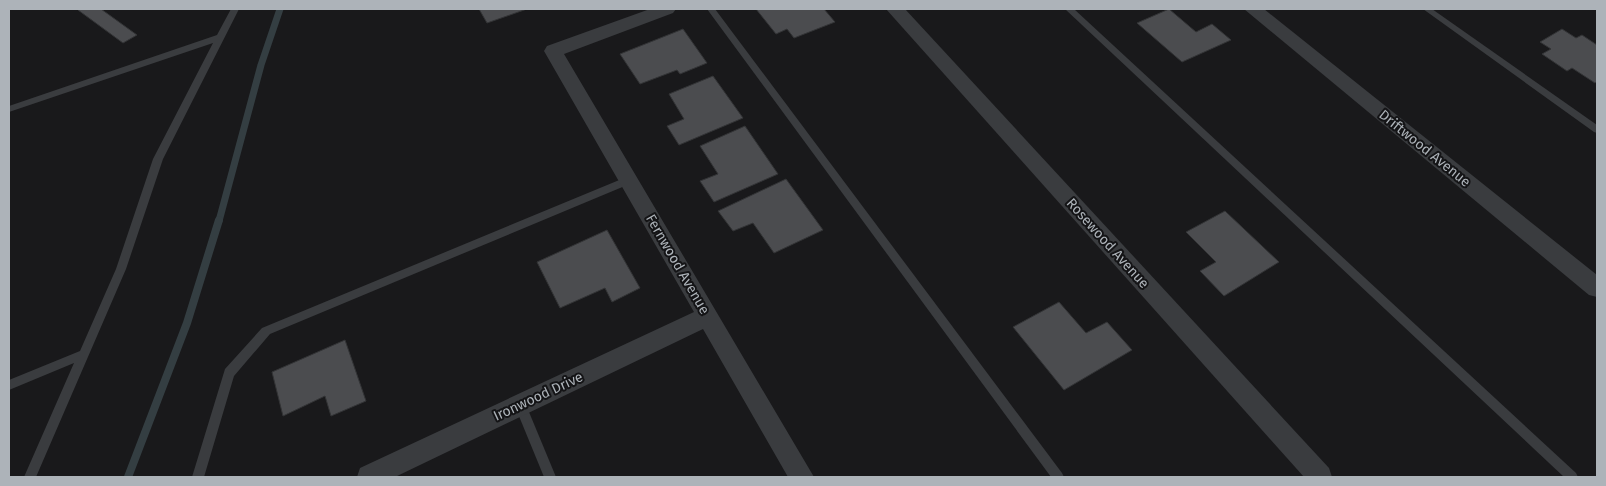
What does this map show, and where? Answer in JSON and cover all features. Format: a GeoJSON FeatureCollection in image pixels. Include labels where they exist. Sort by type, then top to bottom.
{"type":"FeatureCollection","features":[{"type":"Feature","properties":{"kind":"street","name":"Fernwood Avenue"},"geometry":{"type":"LineString","coordinates":[[667,9],[552,51],[802,477]]}},
{"type":"Feature","properties":{"kind":"street","name":"Rosewood Avenue"},"geometry":{"type":"LineString","coordinates":[[895,9],[1320,477]]}},
{"type":"Feature","properties":{"kind":"street","name":"Driftwood Avenue"},"geometry":{"type":"LineString","coordinates":[[1253,9],[1597,288]]}},
{"type":"Feature","properties":{"kind":"street","name":"Ironwood Drive"},"geometry":{"type":"LineString","coordinates":[[369,477],[708,316]]}},
{"type":"Feature","properties":{"kind":"lane"},"geometry":{"type":"LineString","coordinates":[[30,477],[121,269],[158,159],[235,9]]}},
{"type":"Feature","properties":{"kind":"lane"},"geometry":{"type":"LineString","coordinates":[[711,9],[1058,477]]}},
{"type":"Feature","properties":{"kind":"lane"},"geometry":{"type":"LineString","coordinates":[[1069,9],[1572,477]]}},
{"type":"Feature","properties":{"kind":"lane"},"geometry":{"type":"LineString","coordinates":[[1427,9],[1597,130]]}},
{"type":"Feature","properties":{"kind":"lane"},"geometry":{"type":"LineString","coordinates":[[9,109],[221,37]]}},
{"type":"Feature","properties":{"kind":"lane"},"geometry":{"type":"LineString","coordinates":[[198,477],[229,373],[266,331],[629,180]]}},
{"type":"Feature","properties":{"kind":"lane"},"geometry":{"type":"LineString","coordinates":[[9,385],[84,354]]}},
{"type":"Feature","properties":{"kind":"lane"},"geometry":{"type":"LineString","coordinates":[[520,404],[550,477]]}},
{"type":"Feature","properties":{"kind":"building"},"geometry":{"type":"Polygon","coordinates":[[[101,9],[137,35],[123,43],[78,10],[101,9]]]}},
{"type":"Feature","properties":{"kind":"building"},"geometry":{"type":"Polygon","coordinates":[[[479,9],[527,9],[487,23],[479,9]]]}},
{"type":"Feature","properties":{"kind":"building"},"geometry":{"type":"Polygon","coordinates":[[[756,9],[824,9],[835,22],[794,38],[787,29],[776,34],[756,9]]]}},
{"type":"Feature","properties":{"kind":"building"},"geometry":{"type":"Polygon","coordinates":[[[1169,9],[1196,32],[1212,24],[1231,40],[1182,62],[1137,23],[1169,9]]]}},
{"type":"Feature","properties":{"kind":"building"},"geometry":{"type":"Polygon","coordinates":[[[683,29],[707,63],[680,74],[677,70],[640,84],[620,54],[683,29]]]}},
{"type":"Feature","properties":{"kind":"building"},"geometry":{"type":"Polygon","coordinates":[[[1562,29],[1576,38],[1582,35],[1597,45],[1597,81],[1595,83],[1572,68],[1567,71],[1542,54],[1551,49],[1540,42],[1562,29]]]}},
{"type":"Feature","properties":{"kind":"building"},"geometry":{"type":"Polygon","coordinates":[[[713,76],[743,118],[679,145],[667,126],[684,119],[669,94],[713,76]]]}},
{"type":"Feature","properties":{"kind":"building"},"geometry":{"type":"Polygon","coordinates":[[[745,126],[778,174],[714,202],[700,181],[718,174],[700,146],[745,126]]]}},
{"type":"Feature","properties":{"kind":"building"},"geometry":{"type":"Polygon","coordinates":[[[786,179],[823,230],[774,253],[753,223],[733,231],[718,211],[786,179]]]}},
{"type":"Feature","properties":{"kind":"building"},"geometry":{"type":"Polygon","coordinates":[[[1225,211],[1279,262],[1224,296],[1200,271],[1216,262],[1186,232],[1225,211]]]}},
{"type":"Feature","properties":{"kind":"building"},"geometry":{"type":"Polygon","coordinates":[[[607,230],[640,288],[612,302],[605,288],[560,308],[537,262],[607,230]]]}},
{"type":"Feature","properties":{"kind":"building"},"geometry":{"type":"Polygon","coordinates":[[[1059,302],[1086,333],[1107,322],[1132,350],[1064,390],[1013,327],[1059,302]]]}},
{"type":"Feature","properties":{"kind":"building"},"geometry":{"type":"Polygon","coordinates":[[[345,340],[366,401],[331,416],[325,396],[283,416],[272,372],[345,340]]]}},
{"type":"Feature","properties":{"kind":"waterway"},"geometry":{"type":"LineString","coordinates":[[219,221],[261,65],[280,9]]}},
{"type":"Feature","properties":{"kind":"waterway"},"geometry":{"type":"LineString","coordinates":[[128,477],[187,323],[219,220]]}}]}
